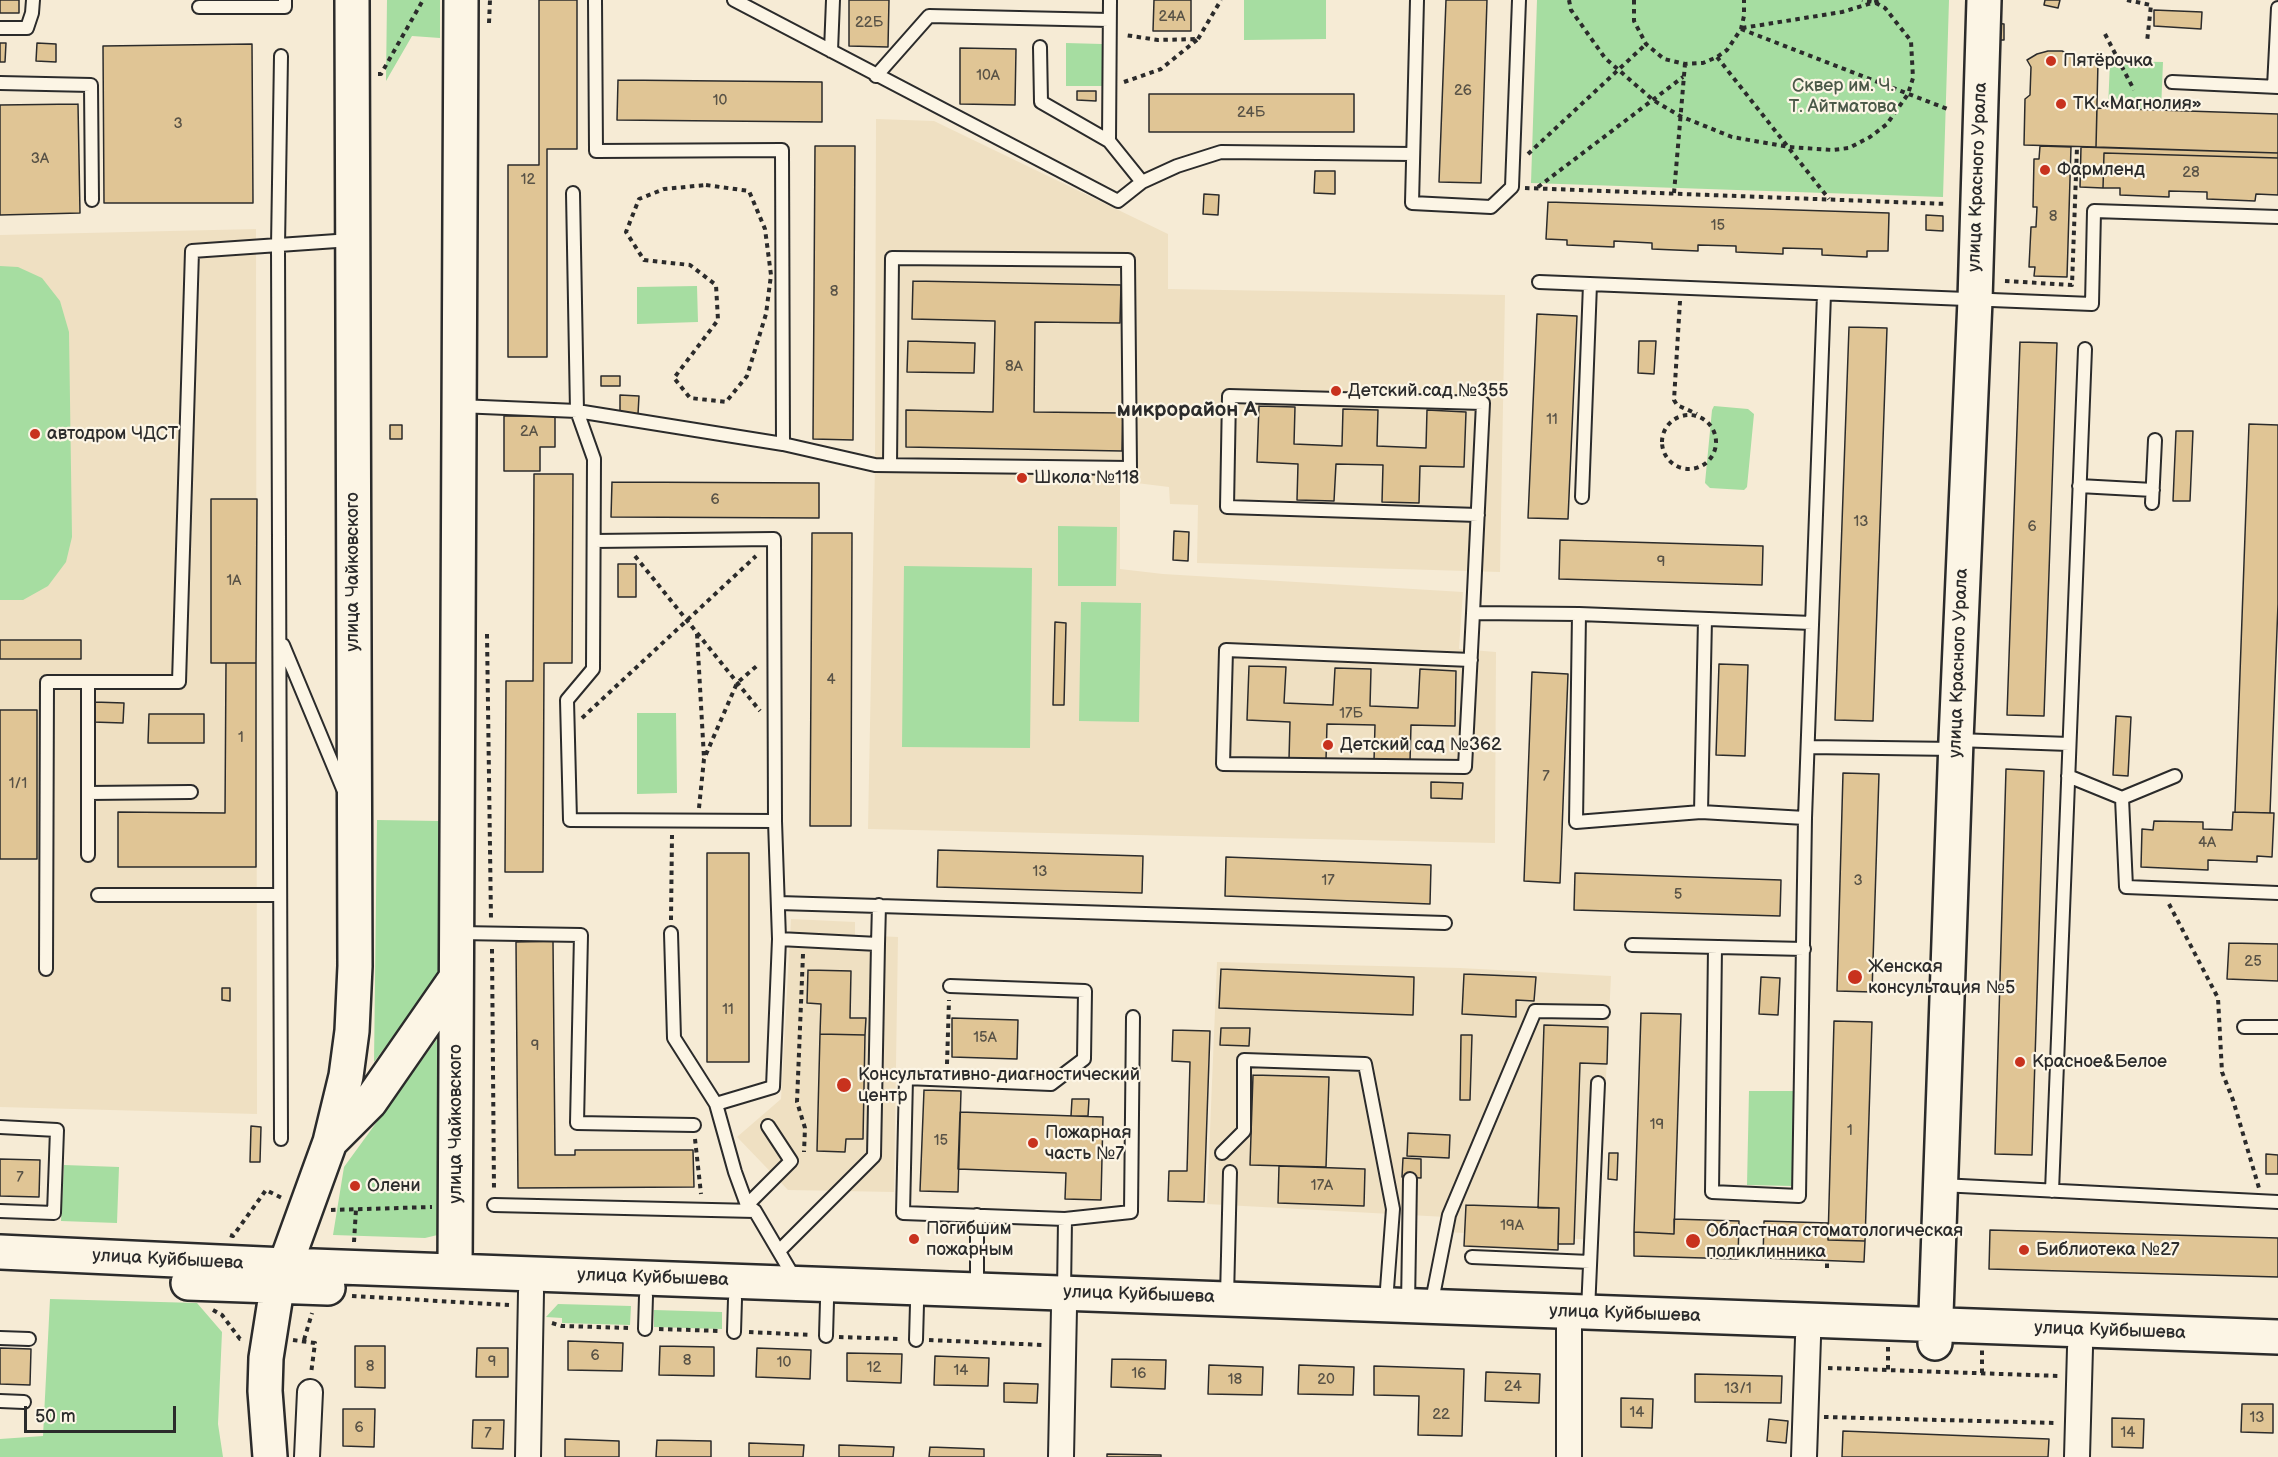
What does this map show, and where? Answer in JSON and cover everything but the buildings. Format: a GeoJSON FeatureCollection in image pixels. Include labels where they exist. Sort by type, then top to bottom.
{"type":"FeatureCollection","features":[{"type":"Feature","properties":{"kind":"main road","name":"улица Чайковского"},"geometry":{"type":"LineString","coordinates":[[270,1457],[265,1391],[266,1358],[281,1276],[330,1142],[346,1076],[352,1031],[355,966],[352,0]]}},
{"type":"Feature","properties":{"kind":"main road","name":"улица Чайковского"},"geometry":{"type":"LineString","coordinates":[[455,1270],[461,0]]}},
{"type":"Feature","properties":{"kind":"main road","name":"улица Красного Урала"},"geometry":{"type":"LineString","coordinates":[[1936,1334],[1956,745],[1975,300],[1983,0]]}},
{"type":"Feature","properties":{"kind":"main road","name":"улица Чайковского"},"geometry":{"type":"LineString","coordinates":[[330,1142],[370,1102],[456,978]]}},
{"type":"Feature","properties":{"kind":"main road","name":"улица Куйбышева"},"geometry":{"type":"LineString","coordinates":[[0,1252],[281,1276],[531,1304],[646,1296],[917,1304],[1227,1298],[1408,1306],[1575,1318],[1808,1353],[1936,1334],[2079,1362],[2278,1355]]}},
{"type":"Feature","properties":{"kind":"main road","name":"улица Куйбышева"},"geometry":{"type":"LineString","coordinates":[[0,1274],[281,1276],[455,1270],[977,1290],[1064,1301],[1575,1318],[1936,1334],[2278,1337]]}},
{"type":"Feature","properties":{"kind":"street"},"geometry":{"type":"LineString","coordinates":[[1061,1457],[1064,1301]]}},
{"type":"Feature","properties":{"kind":"street"},"geometry":{"type":"LineString","coordinates":[[528,1457],[531,1304]]}},
{"type":"Feature","properties":{"kind":"street"},"geometry":{"type":"LineString","coordinates":[[1569,1457],[1575,1318]]}},
{"type":"Feature","properties":{"kind":"street"},"geometry":{"type":"LineString","coordinates":[[1804,1457],[1808,1353]]}},
{"type":"Feature","properties":{"kind":"street"},"geometry":{"type":"LineString","coordinates":[[2077,1457],[2079,1362]]}},
{"type":"Feature","properties":{"kind":"street"},"geometry":{"type":"LineString","coordinates":[[307,1457],[310,1392]]}},
{"type":"Feature","properties":{"kind":"lane"},"geometry":{"type":"LineString","coordinates":[[0,28],[27,28],[33,0]]}},
{"type":"Feature","properties":{"kind":"lane"},"geometry":{"type":"LineString","coordinates":[[199,7],[285,7],[285,0]]}},
{"type":"Feature","properties":{"kind":"lane"},"geometry":{"type":"LineString","coordinates":[[595,0],[596,152],[782,150],[783,444]]}},
{"type":"Feature","properties":{"kind":"lane"},"geometry":{"type":"LineString","coordinates":[[734,0],[752,5],[876,76],[1118,201],[1142,182],[1176,166],[1221,152],[1413,154]]}},
{"type":"Feature","properties":{"kind":"lane"},"geometry":{"type":"LineString","coordinates":[[831,51],[832,0]]}},
{"type":"Feature","properties":{"kind":"lane"},"geometry":{"type":"LineString","coordinates":[[1109,141],[1110,0]]}},
{"type":"Feature","properties":{"kind":"lane"},"geometry":{"type":"LineString","coordinates":[[1417,0],[1412,203],[1491,207],[1512,187],[1519,0]]}},
{"type":"Feature","properties":{"kind":"lane"},"geometry":{"type":"LineString","coordinates":[[2172,82],[2276,87],[2278,9]]}},
{"type":"Feature","properties":{"kind":"lane"},"geometry":{"type":"LineString","coordinates":[[876,76],[929,16],[1109,20]]}},
{"type":"Feature","properties":{"kind":"lane"},"geometry":{"type":"LineString","coordinates":[[1040,47],[1041,102],[1109,141],[1142,182]]}},
{"type":"Feature","properties":{"kind":"lane"},"geometry":{"type":"LineString","coordinates":[[281,56],[278,246],[281,1139]]}},
{"type":"Feature","properties":{"kind":"lane"},"geometry":{"type":"LineString","coordinates":[[0,83],[91,85],[92,200]]}},
{"type":"Feature","properties":{"kind":"lane"},"geometry":{"type":"LineString","coordinates":[[573,193],[577,411],[594,459],[594,541],[593,669],[567,700],[570,820],[775,821]]}},
{"type":"Feature","properties":{"kind":"lane"},"geometry":{"type":"LineString","coordinates":[[1539,282],[2092,304],[2094,211],[2278,217]]}},
{"type":"Feature","properties":{"kind":"lane"},"geometry":{"type":"LineString","coordinates":[[46,969],[47,682],[179,682],[192,251],[352,240]]}},
{"type":"Feature","properties":{"kind":"lane"},"geometry":{"type":"LineString","coordinates":[[458,406],[577,411],[783,444],[875,465],[1130,468],[1128,260],[892,258],[890,465]]}},
{"type":"Feature","properties":{"kind":"lane"},"geometry":{"type":"LineString","coordinates":[[1582,497],[1590,284]]}},
{"type":"Feature","properties":{"kind":"lane"},"geometry":{"type":"LineString","coordinates":[[1715,947],[1712,1192],[1799,1196],[1805,818],[1824,294]]}},
{"type":"Feature","properties":{"kind":"lane"},"geometry":{"type":"LineString","coordinates":[[2052,1191],[2085,349]]}},
{"type":"Feature","properties":{"kind":"lane"},"geometry":{"type":"LineString","coordinates":[[1471,660],[1226,650],[1223,764],[1465,767],[1471,660],[1478,515],[1483,403],[1229,396],[1227,507],[1478,515]]}},
{"type":"Feature","properties":{"kind":"lane"},"geometry":{"type":"LineString","coordinates":[[2152,503],[2155,440]]}},
{"type":"Feature","properties":{"kind":"lane"},"geometry":{"type":"LineString","coordinates":[[2079,486],[2152,490]]}},
{"type":"Feature","properties":{"kind":"lane"},"geometry":{"type":"LineString","coordinates":[[594,541],[774,539],[775,821],[780,939],[773,1087],[716,1104]]}},
{"type":"Feature","properties":{"kind":"lane"},"geometry":{"type":"LineString","coordinates":[[1473,614],[1579,614],[1812,623]]}},
{"type":"Feature","properties":{"kind":"lane"},"geometry":{"type":"LineString","coordinates":[[1579,614],[1576,822],[1701,812],[1805,818]]}},
{"type":"Feature","properties":{"kind":"lane"},"geometry":{"type":"LineString","coordinates":[[1701,812],[1705,619]]}},
{"type":"Feature","properties":{"kind":"lane"},"geometry":{"type":"LineString","coordinates":[[280,639],[353,813]]}},
{"type":"Feature","properties":{"kind":"lane"},"geometry":{"type":"LineString","coordinates":[[88,682],[88,855]]}},
{"type":"Feature","properties":{"kind":"lane"},"geometry":{"type":"LineString","coordinates":[[1808,747],[2069,744]]}},
{"type":"Feature","properties":{"kind":"lane"},"geometry":{"type":"LineString","coordinates":[[2068,776],[2122,798],[2175,776]]}},
{"type":"Feature","properties":{"kind":"lane"},"geometry":{"type":"LineString","coordinates":[[88,793],[191,792]]}},
{"type":"Feature","properties":{"kind":"lane"},"geometry":{"type":"LineString","coordinates":[[2122,798],[2126,887],[2278,893]]}},
{"type":"Feature","properties":{"kind":"lane"},"geometry":{"type":"LineString","coordinates":[[98,895],[280,895]]}},
{"type":"Feature","properties":{"kind":"lane"},"geometry":{"type":"LineString","coordinates":[[779,903],[1445,923]]}},
{"type":"Feature","properties":{"kind":"lane"},"geometry":{"type":"LineString","coordinates":[[780,1250],[874,1156],[879,905]]}},
{"type":"Feature","properties":{"kind":"lane"},"geometry":{"type":"LineString","coordinates":[[458,933],[580,935],[577,1123],[693,1125]]}},
{"type":"Feature","properties":{"kind":"lane"},"geometry":{"type":"LineString","coordinates":[[671,933],[674,1038],[716,1104],[735,1172],[751,1208],[780,1250],[797,1283]]}},
{"type":"Feature","properties":{"kind":"lane"},"geometry":{"type":"LineString","coordinates":[[780,939],[878,944]]}},
{"type":"Feature","properties":{"kind":"lane"},"geometry":{"type":"LineString","coordinates":[[1632,945],[1804,949]]}},
{"type":"Feature","properties":{"kind":"lane"},"geometry":{"type":"LineString","coordinates":[[950,986],[1085,991],[1084,1059],[1051,1084],[906,1078],[903,1213],[1065,1219],[1131,1212],[1133,1017]]}},
{"type":"Feature","properties":{"kind":"lane"},"geometry":{"type":"LineString","coordinates":[[1408,1306],[1535,1011],[1603,1012]]}},
{"type":"Feature","properties":{"kind":"lane"},"geometry":{"type":"LineString","coordinates":[[2244,1027],[2278,1027]]}},
{"type":"Feature","properties":{"kind":"lane"},"geometry":{"type":"LineString","coordinates":[[1222,1153],[1244,1131],[1244,1060],[1365,1064],[1393,1209],[1408,1306]]}},
{"type":"Feature","properties":{"kind":"lane"},"geometry":{"type":"LineString","coordinates":[[1575,1318],[1590,1262],[1598,1083]]}},
{"type":"Feature","properties":{"kind":"lane"},"geometry":{"type":"LineString","coordinates":[[494,1204],[703,1210],[751,1208],[791,1161],[768,1126]]}},
{"type":"Feature","properties":{"kind":"lane"},"geometry":{"type":"LineString","coordinates":[[0,1127],[57,1130],[54,1213],[0,1211]]}},
{"type":"Feature","properties":{"kind":"lane"},"geometry":{"type":"LineString","coordinates":[[1227,1298],[1230,1172]]}},
{"type":"Feature","properties":{"kind":"lane"},"geometry":{"type":"LineString","coordinates":[[1408,1306],[1410,1179]]}},
{"type":"Feature","properties":{"kind":"lane"},"geometry":{"type":"LineString","coordinates":[[1941,1185],[2278,1202]]}},
{"type":"Feature","properties":{"kind":"lane"},"geometry":{"type":"LineString","coordinates":[[977,1215],[977,1290]]}},
{"type":"Feature","properties":{"kind":"lane"},"geometry":{"type":"LineString","coordinates":[[1064,1301],[1065,1219]]}},
{"type":"Feature","properties":{"kind":"lane"},"geometry":{"type":"LineString","coordinates":[[1472,1257],[1590,1262]]}},
{"type":"Feature","properties":{"kind":"lane"},"geometry":{"type":"LineString","coordinates":[[645,1329],[646,1296]]}},
{"type":"Feature","properties":{"kind":"lane"},"geometry":{"type":"LineString","coordinates":[[734,1332],[735,1299]]}},
{"type":"Feature","properties":{"kind":"lane"},"geometry":{"type":"LineString","coordinates":[[826,1336],[827,1302]]}},
{"type":"Feature","properties":{"kind":"lane"},"geometry":{"type":"LineString","coordinates":[[916,1340],[917,1304]]}},
{"type":"Feature","properties":{"kind":"lane"},"geometry":{"type":"LineString","coordinates":[[0,1338],[29,1339]]}},
{"type":"Feature","properties":{"kind":"lane"},"geometry":{"type":"LineString","coordinates":[[0,1401],[24,1402]]}},
{"type":"Feature","properties":{"kind":"path"},"geometry":{"type":"LineString","coordinates":[[353,77],[381,74],[423,0]]}},
{"type":"Feature","properties":{"kind":"path"},"geometry":{"type":"LineString","coordinates":[[1569,0],[1571,10],[1585,32],[1617,70],[1653,100],[1680,116],[1732,137],[1789,147],[1832,150],[1849,148],[1870,137],[1887,124],[1908,94],[1913,78],[1911,41],[1885,8],[1874,2],[1862,0]]}},
{"type":"Feature","properties":{"kind":"path"},"geometry":{"type":"LineString","coordinates":[[1634,0],[1634,21],[1646,44],[1664,59],[1684,64],[1703,63],[1717,57],[1731,45],[1741,28],[1744,0]]}},
{"type":"Feature","properties":{"kind":"path"},"geometry":{"type":"LineString","coordinates":[[1741,28],[1842,12],[1882,0]]}},
{"type":"Feature","properties":{"kind":"path"},"geometry":{"type":"LineString","coordinates":[[2127,0],[2151,5],[2147,42]]}},
{"type":"Feature","properties":{"kind":"path"},"geometry":{"type":"LineString","coordinates":[[1109,87],[1161,69],[1198,39],[1221,1]]}},
{"type":"Feature","properties":{"kind":"path"},"geometry":{"type":"LineString","coordinates":[[1741,28],[1950,110]]}},
{"type":"Feature","properties":{"kind":"path"},"geometry":{"type":"LineString","coordinates":[[1109,33],[1158,40],[1198,39]]}},
{"type":"Feature","properties":{"kind":"path"},"geometry":{"type":"LineString","coordinates":[[2105,34],[2134,90]]}},
{"type":"Feature","properties":{"kind":"path"},"geometry":{"type":"LineString","coordinates":[[1512,169],[1646,44]]}},
{"type":"Feature","properties":{"kind":"path"},"geometry":{"type":"LineString","coordinates":[[1717,57],[1830,200]]}},
{"type":"Feature","properties":{"kind":"path"},"geometry":{"type":"LineString","coordinates":[[1674,194],[1684,64]]}},
{"type":"Feature","properties":{"kind":"path"},"geometry":{"type":"LineString","coordinates":[[1536,188],[1683,77]]}},
{"type":"Feature","properties":{"kind":"path"},"geometry":{"type":"LineString","coordinates":[[2005,281],[2072,285],[2077,147]]}},
{"type":"Feature","properties":{"kind":"path"},"geometry":{"type":"LineString","coordinates":[[706,185],[749,191],[765,229],[771,275],[766,314],[747,376],[726,402],[690,398],[674,378],[718,320],[716,285],[690,265],[644,260],[626,232],[639,199],[664,189],[706,185]]}},
{"type":"Feature","properties":{"kind":"path"},"geometry":{"type":"LineString","coordinates":[[1512,187],[1947,204]]}},
{"type":"Feature","properties":{"kind":"path"},"geometry":{"type":"LineString","coordinates":[[1681,288],[1674,400],[1677,405],[1700,417],[1713,429],[1716,437],[1714,454],[1708,461],[1693,469],[1675,465],[1664,452],[1663,433],[1668,425],[1682,415],[1700,417]]}},
{"type":"Feature","properties":{"kind":"path"},"geometry":{"type":"LineString","coordinates":[[568,731],[774,539]]}},
{"type":"Feature","properties":{"kind":"path"},"geometry":{"type":"LineString","coordinates":[[623,541],[775,730]]}},
{"type":"Feature","properties":{"kind":"path"},"geometry":{"type":"LineString","coordinates":[[486,632],[494,1204]]}},
{"type":"Feature","properties":{"kind":"path"},"geometry":{"type":"LineString","coordinates":[[697,633],[704,759],[698,820]]}},
{"type":"Feature","properties":{"kind":"path"},"geometry":{"type":"LineString","coordinates":[[704,759],[737,683],[774,650]]}},
{"type":"Feature","properties":{"kind":"path"},"geometry":{"type":"LineString","coordinates":[[671,933],[672,820]]}},
{"type":"Feature","properties":{"kind":"path"},"geometry":{"type":"LineString","coordinates":[[2161,888],[2218,998],[2222,1072],[2233,1100],[2263,1201]]}},
{"type":"Feature","properties":{"kind":"path"},"geometry":{"type":"LineString","coordinates":[[803,1163],[805,1128],[797,1102],[804,940]]}},
{"type":"Feature","properties":{"kind":"path"},"geometry":{"type":"LineString","coordinates":[[946,1080],[950,986]]}},
{"type":"Feature","properties":{"kind":"path"},"geometry":{"type":"LineString","coordinates":[[693,1125],[703,1210]]}},
{"type":"Feature","properties":{"kind":"path"},"geometry":{"type":"LineString","coordinates":[[1827,1261],[1827,1268]]}},
{"type":"Feature","properties":{"kind":"path"},"geometry":{"type":"LineString","coordinates":[[342,1299],[352,1296],[509,1305],[531,1304],[562,1326],[1063,1346]]}},
{"type":"Feature","properties":{"kind":"path"},"geometry":{"type":"LineString","coordinates":[[304,1340],[310,1314],[317,1309]]}},
{"type":"Feature","properties":{"kind":"path"},"geometry":{"type":"LineString","coordinates":[[310,1392],[315,1343]]}},
{"type":"Feature","properties":{"kind":"path"},"geometry":{"type":"LineString","coordinates":[[1808,1353],[2079,1362]]}},
{"type":"Feature","properties":{"kind":"path"},"geometry":{"type":"LineString","coordinates":[[1806,1416],[2078,1423]]}},
{"type":"Feature","properties":{"kind":"shaded area"},"geometry":{"type":"Polygon","coordinates":[[[876,119],[934,121],[1168,234],[1168,289],[1505,295],[1500,572],[1197,563],[1198,505],[1170,504],[1169,487],[1120,481],[1120,569],[1163,574],[1463,592],[1459,649],[1496,652],[1495,843],[868,829],[875,465],[876,119]]]}},
{"type":"Feature","properties":{"kind":"shaded area"},"geometry":{"type":"Polygon","coordinates":[[[256,229],[257,1114],[0,1107],[0,235],[256,229]]]}},
{"type":"Feature","properties":{"kind":"shaded area"},"geometry":{"type":"Polygon","coordinates":[[[791,919],[855,922],[855,935],[898,937],[894,1192],[788,1190],[737,1137],[781,1099],[791,919]]]}},
{"type":"Feature","properties":{"kind":"shaded area"},"geometry":{"type":"Polygon","coordinates":[[[1217,962],[1460,968],[1611,976],[1598,1240],[1446,1232],[1446,1217],[1207,1204],[1217,962]]]}},
{"type":"Feature","properties":{"kind":"green space"},"geometry":{"type":"Polygon","coordinates":[[[387,0],[440,0],[440,38],[412,36],[386,81],[387,0]]]}},
{"type":"Feature","properties":{"kind":"green space"},"geometry":{"type":"Polygon","coordinates":[[[1244,0],[1326,0],[1326,39],[1244,40],[1244,0]]]}},
{"type":"Feature","properties":{"kind":"green space","name":"Сквер им. Ч. Т. Айтматова"},"geometry":{"type":"Polygon","coordinates":[[[1537,0],[1949,0],[1943,197],[1531,183],[1537,0]]]}},
{"type":"Feature","properties":{"kind":"green space"},"geometry":{"type":"Polygon","coordinates":[[[1066,43],[1102,44],[1102,86],[1066,86],[1066,43]]]}},
{"type":"Feature","properties":{"kind":"green space"},"geometry":{"type":"Polygon","coordinates":[[[2110,61],[2163,62],[2161,110],[2108,109],[2110,61]]]}},
{"type":"Feature","properties":{"kind":"green space","name":"автодром ЧДСТ"},"geometry":{"type":"Polygon","coordinates":[[[0,266],[18,267],[42,278],[60,301],[69,332],[72,537],[66,562],[48,586],[23,600],[0,600],[0,266]]]}},
{"type":"Feature","properties":{"kind":"green space"},"geometry":{"type":"Polygon","coordinates":[[[697,286],[698,322],[637,324],[637,287],[697,286]]]}},
{"type":"Feature","properties":{"kind":"green space"},"geometry":{"type":"Polygon","coordinates":[[[1714,406],[1748,409],[1754,414],[1747,487],[1744,490],[1710,488],[1705,483],[1714,406]]]}},
{"type":"Feature","properties":{"kind":"green space"},"geometry":{"type":"Polygon","coordinates":[[[1058,526],[1117,527],[1116,586],[1058,586],[1058,526]]]}},
{"type":"Feature","properties":{"kind":"green space"},"geometry":{"type":"Polygon","coordinates":[[[904,566],[1032,568],[1030,748],[902,747],[904,566]]]}},
{"type":"Feature","properties":{"kind":"green space"},"geometry":{"type":"Polygon","coordinates":[[[1081,602],[1141,603],[1139,722],[1079,721],[1081,602]]]}},
{"type":"Feature","properties":{"kind":"green space"},"geometry":{"type":"Polygon","coordinates":[[[637,713],[676,713],[677,793],[637,794],[637,713]]]}},
{"type":"Feature","properties":{"kind":"green space"},"geometry":{"type":"Polygon","coordinates":[[[377,820],[439,821],[439,975],[374,1062],[377,820]]]}},
{"type":"Feature","properties":{"kind":"green space"},"geometry":{"type":"Polygon","coordinates":[[[451,1020],[446,1233],[425,1238],[333,1235],[344,1167],[451,1020]]]}},
{"type":"Feature","properties":{"kind":"green space"},"geometry":{"type":"Polygon","coordinates":[[[1749,1091],[1794,1091],[1792,1186],[1747,1185],[1749,1091]]]}},
{"type":"Feature","properties":{"kind":"green space"},"geometry":{"type":"Polygon","coordinates":[[[64,1165],[119,1167],[117,1223],[61,1221],[64,1165]]]}},
{"type":"Feature","properties":{"kind":"green space"},"geometry":{"type":"Polygon","coordinates":[[[50,1299],[197,1303],[222,1332],[218,1424],[223,1457],[0,1457],[0,1439],[43,1436],[50,1299]]]}},
{"type":"Feature","properties":{"kind":"green space"},"geometry":{"type":"Polygon","coordinates":[[[558,1304],[631,1306],[630,1325],[562,1323],[562,1318],[546,1317],[558,1304]]]}},
{"type":"Feature","properties":{"kind":"green space"},"geometry":{"type":"Polygon","coordinates":[[[654,1310],[722,1312],[722,1329],[654,1327],[654,1310]]]}},
{"type":"Feature","properties":{"kind":"place","name":"Пятёрочка"},"geometry":{"type":"Point","coordinates":[2051,61]}},
{"type":"Feature","properties":{"kind":"place","name":"ТК «Магнолия»"},"geometry":{"type":"Point","coordinates":[2061,104]}},
{"type":"Feature","properties":{"kind":"place","name":"Фармленд"},"geometry":{"type":"Point","coordinates":[2045,170]}},
{"type":"Feature","properties":{"kind":"place","name":"Детский сад №355"},"geometry":{"type":"Point","coordinates":[1336,391]}},
{"type":"Feature","properties":{"kind":"place","name":"автодром ЧДСТ"},"geometry":{"type":"Point","coordinates":[35,434]}},
{"type":"Feature","properties":{"kind":"place","name":"Школа №118"},"geometry":{"type":"Point","coordinates":[1022,478]}},
{"type":"Feature","properties":{"kind":"place","name":"Детский сад №362"},"geometry":{"type":"Point","coordinates":[1328,745]}},
{"type":"Feature","properties":{"kind":"place","name":"Женская консультация №5"},"geometry":{"type":"Point","coordinates":[1855,977]}},
{"type":"Feature","properties":{"kind":"place","name":"Красное&Белое"},"geometry":{"type":"Point","coordinates":[2020,1062]}},
{"type":"Feature","properties":{"kind":"place","name":"Консультативно-диагностический центр"},"geometry":{"type":"Point","coordinates":[844,1085]}},
{"type":"Feature","properties":{"kind":"place","name":"Пожарная часть №7"},"geometry":{"type":"Point","coordinates":[1033,1143]}},
{"type":"Feature","properties":{"kind":"place","name":"Олени"},"geometry":{"type":"Point","coordinates":[355,1186]}},
{"type":"Feature","properties":{"kind":"place","name":"Погибшим пожарным"},"geometry":{"type":"Point","coordinates":[914,1239]}},
{"type":"Feature","properties":{"kind":"place","name":"Областная стоматологическая поликлинника"},"geometry":{"type":"Point","coordinates":[1693,1241]}},
{"type":"Feature","properties":{"kind":"place","name":"Библиотека №27"},"geometry":{"type":"Point","coordinates":[2024,1250]}},
{"type":"Feature","properties":{"kind":"district","name":"микрорайон А"},"geometry":{"type":"Point","coordinates":[1187,411]}}]}
